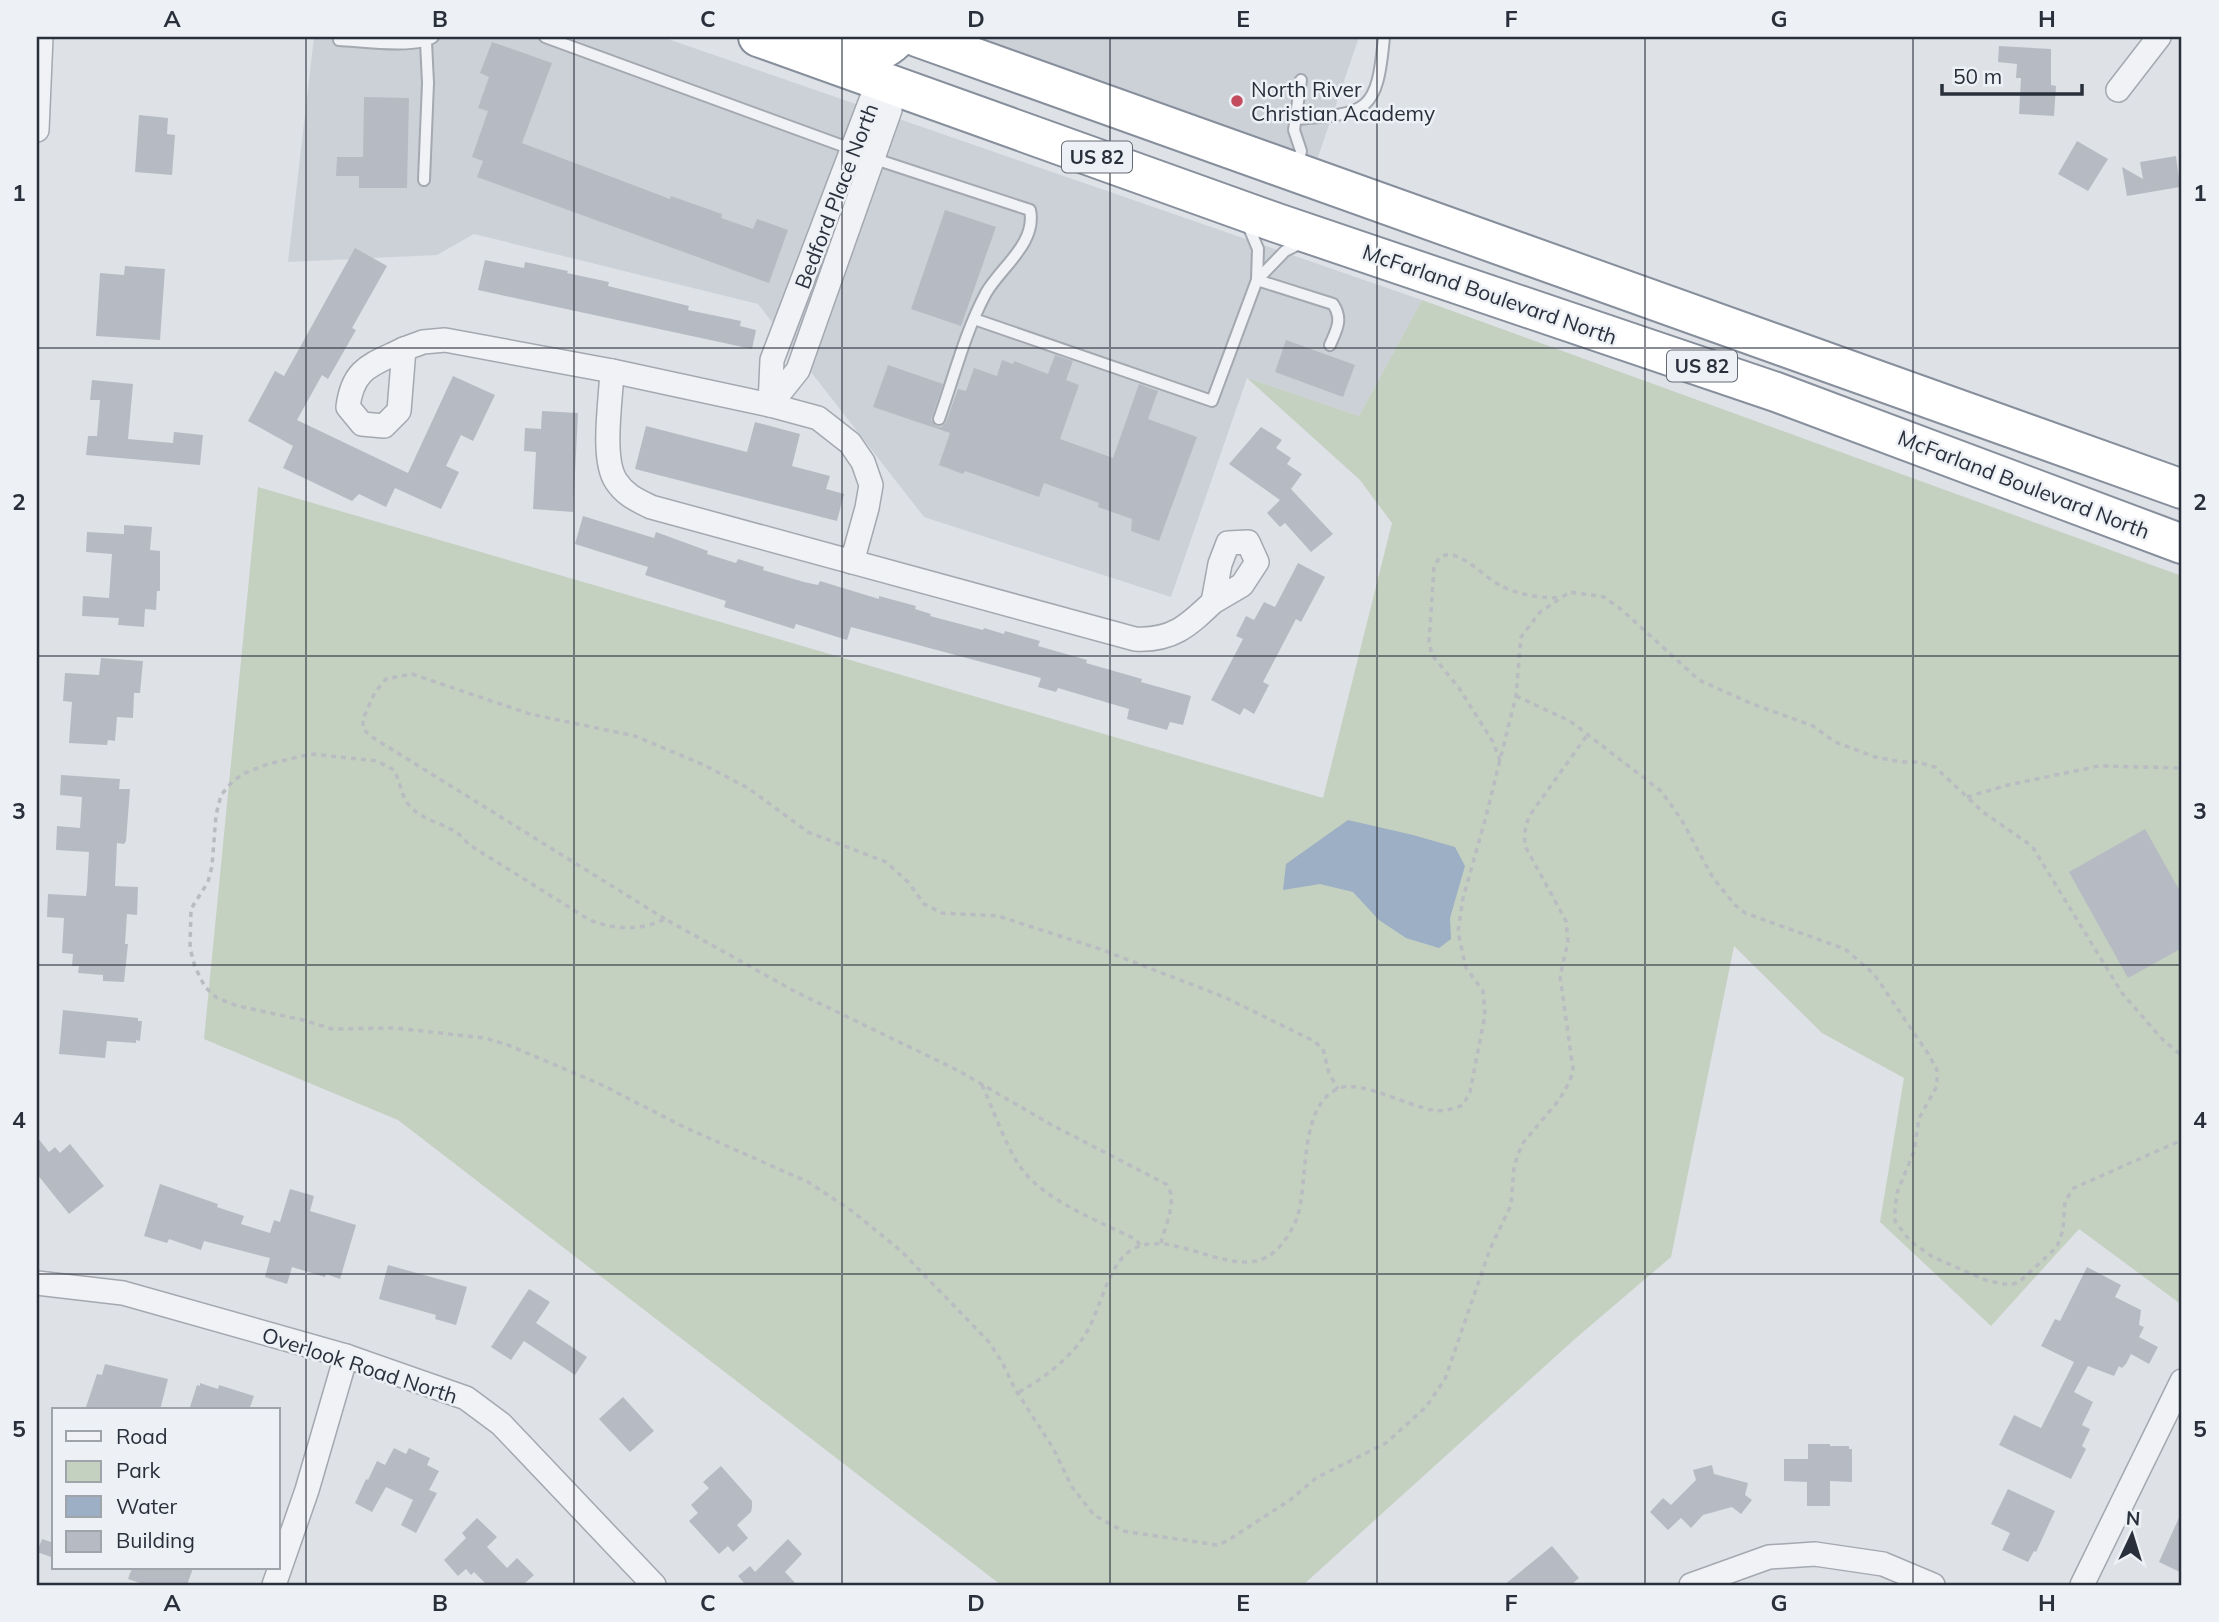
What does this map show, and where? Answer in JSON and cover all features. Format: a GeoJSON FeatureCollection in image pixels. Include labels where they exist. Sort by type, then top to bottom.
{"type":"FeatureCollection","features":[{"type":"Feature","properties":{"kind":"highway","name":"US 82"},"geometry":{"type":"LineString","coordinates":[[758,37],[795,50]]}},
{"type":"Feature","properties":{"kind":"highway"},"geometry":{"type":"LineString","coordinates":[[795,50],[836,57],[862,56],[884,48],[898,37]]}},
{"type":"Feature","properties":{"kind":"highway","name":"US 82"},"geometry":{"type":"LineString","coordinates":[[916,37],[2182,489]]}},
{"type":"Feature","properties":{"kind":"highway","name":"McFarland Boulevard North"},"geometry":{"type":"LineString","coordinates":[[795,50],[1317,236],[1776,392],[2182,544]]}},
{"type":"Feature","properties":{"kind":"highway"},"geometry":{"type":"LineString","coordinates":[[886,83],[904,66],[926,60],[1017,72]]}},
{"type":"Feature","properties":{"kind":"highway"},"geometry":{"type":"LineString","coordinates":[[1217,201],[1244,204],[1268,199],[1288,186],[1297,172]]}},
{"type":"Feature","properties":{"kind":"street"},"geometry":{"type":"LineString","coordinates":[[37,130],[41,37]]}},
{"type":"Feature","properties":{"kind":"street"},"geometry":{"type":"LineString","coordinates":[[2118,90],[2159,37]]}},
{"type":"Feature","properties":{"kind":"street","name":"Bedford Place North"},"geometry":{"type":"LineString","coordinates":[[770,405],[772,360],[871,100],[886,83]]}},
{"type":"Feature","properties":{"kind":"street","name":"Bedford Place North"},"geometry":{"type":"LineString","coordinates":[[770,405],[798,370],[890,110],[886,83]]}},
{"type":"Feature","properties":{"kind":"street"},"geometry":{"type":"LineString","coordinates":[[404,349],[424,342],[445,340],[612,371],[818,418],[850,443],[863,462],[871,485],[852,562]]}},
{"type":"Feature","properties":{"kind":"street"},"geometry":{"type":"LineString","coordinates":[[612,371],[609,459],[615,480],[630,497],[652,507],[1135,639],[1156,640],[1176,633],[1213,602]]}},
{"type":"Feature","properties":{"kind":"street","name":"Overlook Road North"},"geometry":{"type":"LineString","coordinates":[[37,1283],[123,1293],[346,1356],[466,1398],[501,1424],[654,1585]]}},
{"type":"Feature","properties":{"kind":"street"},"geometry":{"type":"LineString","coordinates":[[280,1568],[307,1490],[346,1356]]}},
{"type":"Feature","properties":{"kind":"street"},"geometry":{"type":"LineString","coordinates":[[2082,1585],[2182,1381]]}},
{"type":"Feature","properties":{"kind":"street"},"geometry":{"type":"LineString","coordinates":[[1691,1585],[1769,1557],[1815,1554],[1883,1564],[1933,1585]]}},
{"type":"Feature","properties":{"kind":"lane"},"geometry":{"type":"LineString","coordinates":[[545,37],[574,41],[874,159],[1030,210],[1032,220],[1027,236],[1010,264],[988,290],[974,319],[939,419]]}},
{"type":"Feature","properties":{"kind":"lane"},"geometry":{"type":"LineString","coordinates":[[1295,119],[1336,116],[1361,108],[1375,94],[1384,37]]}},
{"type":"Feature","properties":{"kind":"lane"},"geometry":{"type":"LineString","coordinates":[[339,40],[429,39],[424,180]]}},
{"type":"Feature","properties":{"kind":"lane"},"geometry":{"type":"LineString","coordinates":[[1297,172],[1301,151],[1294,130],[1301,80]]}},
{"type":"Feature","properties":{"kind":"lane"},"geometry":{"type":"LineString","coordinates":[[974,319],[1212,401],[1257,280],[1258,249],[1251,226],[1217,201]]}},
{"type":"Feature","properties":{"kind":"lane"},"geometry":{"type":"LineString","coordinates":[[1257,280],[1285,251],[1317,236]]}},
{"type":"Feature","properties":{"kind":"lane"},"geometry":{"type":"LineString","coordinates":[[1257,280],[1333,304],[1339,313],[1339,322],[1330,345]]}},
{"type":"Feature","properties":{"kind":"path"},"geometry":{"type":"LineString","coordinates":[[1500,761],[1493,742],[1459,688],[1433,655],[1429,642],[1434,567],[1437,558],[1445,554],[1456,556],[1500,585],[1537,598],[1562,598]]}},
{"type":"Feature","properties":{"kind":"path"},"geometry":{"type":"LineString","coordinates":[[1019,1392],[1041,1380],[1083,1337],[1121,1257],[1141,1246],[1161,1243],[1236,1263],[1272,1254],[1282,1245],[1297,1218],[1310,1133],[1317,1106],[1338,1089],[1355,1086],[1433,1111],[1450,1110],[1463,1105],[1470,1092],[1485,1015],[1483,991],[1466,968],[1458,932],[1463,898],[1516,696],[1521,637],[1540,612],[1570,592],[1604,597],[1699,680],[1750,703],[1813,726],[1835,742],[1865,753],[1935,767],[1983,812],[2032,846],[2122,993],[2161,1038],[2182,1056]]}},
{"type":"Feature","properties":{"kind":"path"},"geometry":{"type":"LineString","coordinates":[[1161,1243],[1173,1198],[1172,1190],[1166,1184],[886,1034],[796,992],[665,919],[372,737],[363,729],[363,719],[375,692],[386,679],[412,674],[530,714],[635,736],[704,765],[748,788],[808,832],[886,862],[909,883],[924,904],[942,913],[998,916],[1100,949],[1224,997],[1314,1041],[1323,1049],[1329,1073],[1338,1089]]}},
{"type":"Feature","properties":{"kind":"path"},"geometry":{"type":"LineString","coordinates":[[1516,696],[1570,721],[1661,791],[1681,818],[1713,877],[1735,905],[1745,913],[1845,949],[1874,974],[1937,1070],[1937,1086],[1919,1118],[1914,1151],[1895,1208],[1898,1227],[1921,1249],[1987,1281],[1999,1284],[2019,1282],[2057,1247],[2063,1230],[2065,1201],[2074,1188],[2182,1140]]}},
{"type":"Feature","properties":{"kind":"path"},"geometry":{"type":"LineString","coordinates":[[665,919],[652,926],[615,927],[587,919],[468,844],[461,833],[417,812],[405,800],[394,770],[377,761],[311,754],[268,764],[245,773],[233,780],[221,795],[208,882],[191,909],[190,948],[195,967],[205,987],[217,998],[238,1006],[332,1029],[395,1028],[485,1038],[508,1045],[600,1084],[684,1127],[808,1182],[852,1211],[901,1251],[989,1342],[1014,1389],[1047,1437],[1072,1487],[1094,1515],[1123,1531],[1217,1545],[1290,1500],[1316,1478],[1386,1443],[1426,1408],[1445,1380],[1490,1249],[1511,1205],[1518,1154],[1523,1143],[1559,1100],[1570,1081],[1573,1069],[1560,976],[1568,942],[1566,921],[1525,846],[1524,834],[1525,823],[1532,812],[1588,734]]}},
{"type":"Feature","properties":{"kind":"path"},"geometry":{"type":"LineString","coordinates":[[1967,797],[2008,785],[2099,766],[2182,768]]}},
{"type":"Feature","properties":{"kind":"path"},"geometry":{"type":"LineString","coordinates":[[981,1084],[1020,1167],[1038,1187],[1135,1239],[1141,1246]]}},
{"type":"Feature","properties":{"kind":"shaded area"},"geometry":{"type":"Polygon","coordinates":[[[314,37],[662,37],[1422,300],[1359,416],[1247,378],[1171,597],[924,517],[758,304],[474,234],[437,255],[288,262],[314,37]]]}},
{"type":"Feature","properties":{"kind":"shaded area","name":"North River Christian Academy"},"geometry":{"type":"Polygon","coordinates":[[[960,37],[1359,37],[1315,166],[960,37]]]}},
{"type":"Feature","properties":{"kind":"green space"},"geometry":{"type":"Polygon","coordinates":[[[1422,300],[2182,576],[2182,1305],[2079,1229],[1991,1326],[1880,1222],[1904,1078],[1822,1033],[1734,946],[1671,1257],[1576,1338],[1303,1585],[1001,1585],[398,1120],[204,1039],[258,487],[1323,798],[1392,523],[1360,480],[1247,378],[1359,416],[1422,300]]]}},
{"type":"Feature","properties":{"kind":"water"},"geometry":{"type":"Polygon","coordinates":[[[1348,820],[1455,847],[1465,866],[1450,918],[1451,939],[1439,948],[1406,938],[1379,920],[1353,892],[1320,884],[1283,890],[1286,864],[1348,820]]]}},
{"type":"Feature","properties":{"kind":"building"},"geometry":{"type":"Polygon","coordinates":[[[492,42],[552,63],[522,143],[670,199],[671,196],[722,214],[721,218],[753,229],[757,219],[788,230],[769,283],[477,177],[483,161],[472,157],[488,111],[478,108],[489,77],[480,73],[492,42]]]}},
{"type":"Feature","properties":{"kind":"building"},"geometry":{"type":"Polygon","coordinates":[[[1999,46],[2051,49],[2051,85],[2056,86],[2054,116],[2019,114],[2021,78],[2016,78],[2017,64],[1998,62],[1999,46]]]}},
{"type":"Feature","properties":{"kind":"building"},"geometry":{"type":"Polygon","coordinates":[[[364,97],[409,98],[407,188],[359,188],[359,176],[336,176],[337,157],[363,157],[364,97]]]}},
{"type":"Feature","properties":{"kind":"building"},"geometry":{"type":"Polygon","coordinates":[[[139,115],[168,118],[167,134],[175,135],[172,175],[135,172],[139,115]]]}},
{"type":"Feature","properties":{"kind":"building"},"geometry":{"type":"Polygon","coordinates":[[[2077,141],[2108,159],[2088,191],[2058,174],[2077,141]]]}},
{"type":"Feature","properties":{"kind":"building"},"geometry":{"type":"Polygon","coordinates":[[[2176,156],[2180,187],[2127,196],[2122,167],[2143,179],[2140,162],[2176,156]]]}},
{"type":"Feature","properties":{"kind":"building"},"geometry":{"type":"Polygon","coordinates":[[[945,210],[996,227],[961,326],[911,309],[945,210]]]}},
{"type":"Feature","properties":{"kind":"building"},"geometry":{"type":"Polygon","coordinates":[[[355,248],[387,266],[352,328],[356,330],[328,379],[322,375],[297,420],[408,473],[453,376],[495,395],[473,441],[461,435],[446,466],[459,472],[441,509],[395,488],[386,507],[359,494],[352,501],[283,468],[293,446],[248,421],[275,371],[284,376],[355,248]]]}},
{"type":"Feature","properties":{"kind":"building"},"geometry":{"type":"Polygon","coordinates":[[[485,260],[524,268],[525,262],[568,271],[567,273],[609,282],[608,286],[689,306],[688,310],[741,321],[740,326],[756,330],[752,349],[478,290],[485,260]]]}},
{"type":"Feature","properties":{"kind":"building"},"geometry":{"type":"Polygon","coordinates":[[[125,266],[165,269],[160,340],[96,336],[100,273],[124,275],[125,266]]]}},
{"type":"Feature","properties":{"kind":"building"},"geometry":{"type":"Polygon","coordinates":[[[1286,340],[1355,365],[1343,397],[1275,372],[1286,340]]]}},
{"type":"Feature","properties":{"kind":"building"},"geometry":{"type":"Polygon","coordinates":[[[1055,355],[1073,361],[1066,380],[1079,385],[1060,439],[1113,458],[1139,384],[1158,391],[1148,419],[1197,437],[1159,541],[1131,531],[1132,519],[1098,507],[1099,503],[1044,483],[1039,497],[965,471],[963,474],[939,465],[950,433],[873,407],[888,365],[943,384],[931,420],[941,427],[946,422],[958,389],[966,391],[974,368],[997,376],[1002,360],[1013,364],[1014,361],[1048,374],[1055,355]]]}},
{"type":"Feature","properties":{"kind":"building"},"geometry":{"type":"Polygon","coordinates":[[[92,380],[133,384],[128,439],[173,443],[174,432],[203,435],[200,465],[86,455],[88,436],[97,436],[100,400],[90,400],[92,380]]]}},
{"type":"Feature","properties":{"kind":"building"},"geometry":{"type":"Polygon","coordinates":[[[542,411],[578,413],[573,512],[533,509],[536,452],[524,451],[525,428],[541,429],[542,411]]]}},
{"type":"Feature","properties":{"kind":"building"},"geometry":{"type":"Polygon","coordinates":[[[755,422],[800,434],[792,466],[830,476],[826,489],[844,494],[837,521],[635,469],[646,426],[747,452],[755,422]]]}},
{"type":"Feature","properties":{"kind":"building"},"geometry":{"type":"Polygon","coordinates":[[[1261,427],[1282,440],[1276,448],[1291,458],[1287,464],[1302,474],[1291,489],[1333,534],[1311,552],[1285,523],[1280,527],[1267,513],[1280,500],[1229,464],[1261,427]]]}},
{"type":"Feature","properties":{"kind":"building"},"geometry":{"type":"Polygon","coordinates":[[[583,516],[654,538],[656,532],[708,551],[707,554],[736,563],[738,559],[764,567],[763,570],[804,582],[818,585],[820,581],[879,599],[879,596],[916,606],[915,609],[931,614],[930,616],[1040,641],[1038,646],[1142,679],[1141,682],[1191,696],[1183,725],[1170,722],[1167,730],[1127,719],[1129,709],[1058,688],[1056,692],[1038,687],[1041,678],[851,627],[847,640],[796,624],[794,629],[724,607],[726,601],[645,575],[648,567],[575,544],[583,516]]]}},
{"type":"Feature","properties":{"kind":"building"},"geometry":{"type":"Polygon","coordinates":[[[124,525],[152,527],[150,550],[160,551],[160,591],[157,591],[156,610],[145,609],[144,627],[118,625],[119,618],[82,616],[83,596],[109,598],[112,554],[86,552],[87,532],[124,534],[124,525]]]}},
{"type":"Feature","properties":{"kind":"building"},"geometry":{"type":"Polygon","coordinates":[[[1298,563],[1325,577],[1301,622],[1296,619],[1263,682],[1269,685],[1254,714],[1244,708],[1240,715],[1211,700],[1243,639],[1236,636],[1246,616],[1254,620],[1264,602],[1275,607],[1298,563]]]}},
{"type":"Feature","properties":{"kind":"building"},"geometry":{"type":"Polygon","coordinates":[[[101,658],[143,661],[140,693],[134,693],[133,718],[117,717],[115,741],[108,740],[107,745],[69,743],[72,702],[63,701],[65,673],[99,675],[101,658]]]}},
{"type":"Feature","properties":{"kind":"building"},"geometry":{"type":"Polygon","coordinates":[[[61,775],[120,779],[119,789],[130,789],[126,841],[124,844],[117,843],[115,886],[138,887],[137,915],[127,914],[125,944],[128,944],[124,982],[103,981],[103,975],[78,973],[79,966],[72,966],[73,954],[62,953],[64,918],[47,917],[48,894],[86,896],[87,888],[89,852],[56,850],[57,826],[80,828],[82,797],[60,795],[61,775]]]}},
{"type":"Feature","properties":{"kind":"building"},"geometry":{"type":"Polygon","coordinates":[[[2145,829],[2182,895],[2182,948],[2128,978],[2069,872],[2145,829]]]}},
{"type":"Feature","properties":{"kind":"building"},"geometry":{"type":"Polygon","coordinates":[[[63,1010],[138,1018],[138,1021],[142,1021],[140,1041],[107,1041],[105,1058],[59,1054],[63,1010]]]}},
{"type":"Feature","properties":{"kind":"building"},"geometry":{"type":"Polygon","coordinates":[[[37,1137],[49,1152],[55,1147],[60,1153],[70,1144],[104,1186],[69,1214],[37,1174],[37,1137]]]}},
{"type":"Feature","properties":{"kind":"building"},"geometry":{"type":"Polygon","coordinates":[[[160,1184],[218,1204],[217,1207],[244,1216],[241,1224],[270,1233],[274,1220],[280,1222],[290,1189],[314,1196],[310,1211],[356,1225],[340,1279],[292,1267],[287,1284],[265,1277],[270,1258],[204,1241],[201,1250],[169,1239],[167,1243],[144,1236],[160,1184]]]}},
{"type":"Feature","properties":{"kind":"building"},"geometry":{"type":"Polygon","coordinates":[[[388,1265],[467,1287],[456,1325],[435,1319],[436,1315],[379,1299],[388,1265]]]}},
{"type":"Feature","properties":{"kind":"building"},"geometry":{"type":"Polygon","coordinates":[[[2087,1267],[2121,1285],[2115,1297],[2141,1310],[2139,1325],[2144,1327],[2139,1337],[2158,1347],[2149,1364],[2131,1354],[2122,1368],[2119,1366],[2114,1376],[2088,1366],[2074,1392],[2093,1402],[2082,1425],[2090,1429],[2082,1446],[2086,1449],[2071,1479],[1999,1445],[2014,1415],[2041,1428],[2074,1362],[2041,1346],[2055,1319],[2060,1321],[2087,1267]]]}},
{"type":"Feature","properties":{"kind":"building"},"geometry":{"type":"Polygon","coordinates":[[[529,1289],[550,1302],[536,1323],[587,1357],[575,1375],[524,1341],[511,1360],[491,1347],[529,1289]]]}},
{"type":"Feature","properties":{"kind":"building"},"geometry":{"type":"Polygon","coordinates":[[[105,1364],[168,1379],[161,1408],[86,1408],[97,1374],[102,1375],[105,1364]]]}},
{"type":"Feature","properties":{"kind":"building"},"geometry":{"type":"Polygon","coordinates":[[[200,1383],[218,1389],[219,1385],[254,1396],[250,1408],[190,1408],[197,1385],[200,1386],[200,1383]]]}},
{"type":"Feature","properties":{"kind":"building"},"geometry":{"type":"Polygon","coordinates":[[[623,1397],[654,1431],[630,1452],[599,1419],[623,1397]]]}},
{"type":"Feature","properties":{"kind":"building"},"geometry":{"type":"Polygon","coordinates":[[[1808,1444],[1849,1446],[1849,1449],[1852,1449],[1852,1482],[1830,1481],[1830,1506],[1807,1506],[1807,1482],[1784,1481],[1784,1459],[1808,1459],[1808,1444]]]}},
{"type":"Feature","properties":{"kind":"building"},"geometry":{"type":"Polygon","coordinates":[[[394,1448],[406,1454],[409,1448],[430,1458],[427,1465],[439,1471],[429,1490],[437,1493],[416,1533],[401,1525],[413,1500],[386,1487],[372,1512],[355,1503],[377,1461],[385,1465],[394,1448]]]}},
{"type":"Feature","properties":{"kind":"building"},"geometry":{"type":"Polygon","coordinates":[[[1712,1465],[1714,1474],[1748,1483],[1745,1495],[1752,1500],[1741,1514],[1732,1507],[1703,1515],[1691,1528],[1681,1518],[1668,1530],[1650,1512],[1663,1498],[1671,1505],[1696,1480],[1693,1470],[1712,1465]]]}},
{"type":"Feature","properties":{"kind":"building"},"geometry":{"type":"Polygon","coordinates":[[[721,1466],[752,1501],[752,1507],[751,1512],[737,1525],[748,1538],[733,1552],[728,1546],[719,1554],[689,1521],[698,1513],[691,1505],[709,1488],[703,1482],[721,1466]]]}},
{"type":"Feature","properties":{"kind":"building"},"geometry":{"type":"Polygon","coordinates":[[[2008,1489],[2055,1511],[2036,1552],[2034,1551],[2028,1562],[2002,1550],[2010,1533],[1991,1524],[2008,1489]]]}},
{"type":"Feature","properties":{"kind":"building"},"geometry":{"type":"Polygon","coordinates":[[[2182,1511],[2182,1573],[2159,1562],[2182,1511]]]}},
{"type":"Feature","properties":{"kind":"building"},"geometry":{"type":"Polygon","coordinates":[[[477,1518],[497,1537],[487,1547],[507,1568],[517,1558],[534,1575],[523,1585],[487,1585],[474,1572],[471,1575],[466,1569],[458,1576],[444,1560],[466,1538],[462,1533],[477,1518]]]}},
{"type":"Feature","properties":{"kind":"building"},"geometry":{"type":"Polygon","coordinates":[[[42,1539],[52,1542],[52,1557],[37,1552],[42,1539]]]}},
{"type":"Feature","properties":{"kind":"building"},"geometry":{"type":"Polygon","coordinates":[[[788,1539],[802,1554],[785,1572],[797,1585],[741,1585],[744,1583],[738,1576],[750,1566],[755,1572],[788,1539]]]}},
{"type":"Feature","properties":{"kind":"building"},"geometry":{"type":"Polygon","coordinates":[[[1552,1546],[1579,1578],[1571,1585],[1504,1585],[1552,1546]]]}},
{"type":"Feature","properties":{"kind":"building"},"geometry":{"type":"Polygon","coordinates":[[[131,1570],[192,1570],[187,1585],[146,1585],[128,1579],[131,1570]]]}},
{"type":"Feature","properties":{"kind":"place","name":"North River Christian Academy"},"geometry":{"type":"Point","coordinates":[1237,101]}}]}
